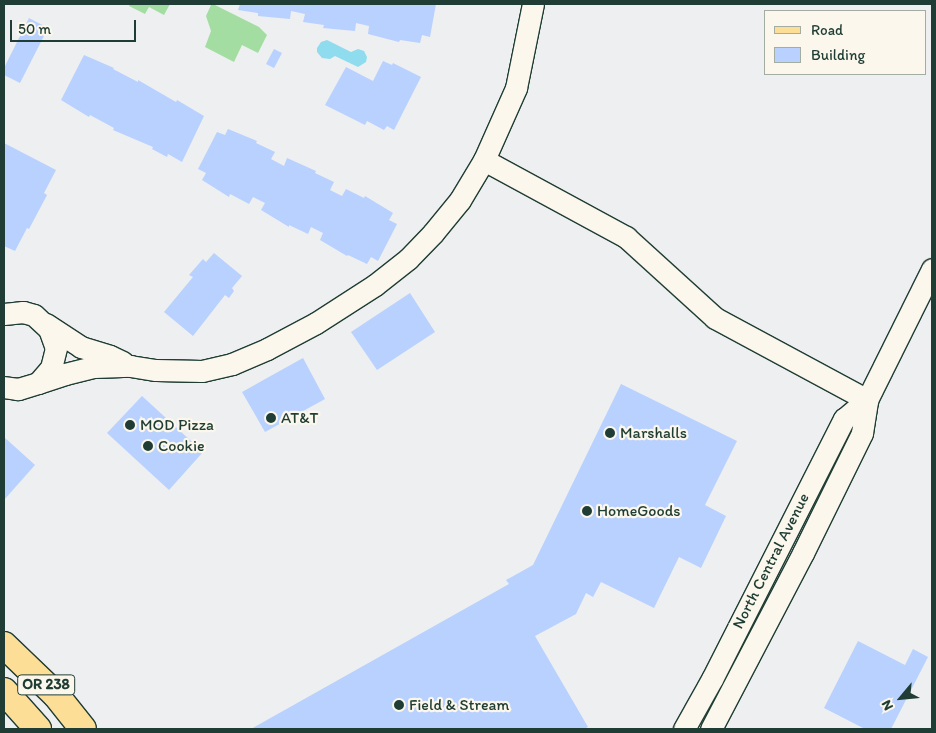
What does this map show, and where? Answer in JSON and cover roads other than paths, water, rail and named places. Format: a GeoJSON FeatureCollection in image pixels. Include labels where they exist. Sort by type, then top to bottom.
{"type":"FeatureCollection","features":[{"type":"Feature","properties":{"kind":"main road","name":"OR 238"},"geometry":{"type":"LineString","coordinates":[[4,645],[56,695],[82,729]]}},
{"type":"Feature","properties":{"kind":"main road","name":"OR 238"},"geometry":{"type":"LineString","coordinates":[[4,691],[38,729]]}},
{"type":"Feature","properties":{"kind":"street"},"geometry":{"type":"LineString","coordinates":[[5,388],[23,389],[79,370],[130,366],[156,370],[202,370],[232,364],[268,349],[316,323],[375,285],[408,260],[460,200],[484,160],[516,88],[533,4]]}},
{"type":"Feature","properties":{"kind":"street"},"geometry":{"type":"LineString","coordinates":[[484,160],[626,237],[715,318],[867,400]]}},
{"type":"Feature","properties":{"kind":"street","name":"North Central Avenue"},"geometry":{"type":"LineString","coordinates":[[711,729],[803,553],[862,433],[867,400],[932,269]]}},
{"type":"Feature","properties":{"kind":"street"},"geometry":{"type":"LineString","coordinates":[[7,310],[34,315],[66,339],[81,347],[110,356],[130,366]]}},
{"type":"Feature","properties":{"kind":"street"},"geometry":{"type":"LineString","coordinates":[[38,384],[51,368],[56,348],[54,338],[42,321]]}},
{"type":"Feature","properties":{"kind":"street","name":"North Central Avenue"},"geometry":{"type":"LineString","coordinates":[[684,729],[712,679],[844,418],[867,400]]}},
{"type":"Feature","properties":{"kind":"water"},"geometry":{"type":"Polygon","coordinates":[[[327,40],[351,52],[358,49],[364,51],[367,57],[366,62],[358,67],[335,56],[330,59],[322,58],[317,52],[317,48],[321,42],[327,40]]]}},
{"type":"Feature","properties":{"kind":"place","name":"AT&T"},"geometry":{"type":"Point","coordinates":[271,418]}},
{"type":"Feature","properties":{"kind":"place","name":"MOD Pizza"},"geometry":{"type":"Point","coordinates":[130,425]}},
{"type":"Feature","properties":{"kind":"place","name":"Marshalls"},"geometry":{"type":"Point","coordinates":[610,433]}},
{"type":"Feature","properties":{"kind":"place","name":"Cookie"},"geometry":{"type":"Point","coordinates":[148,446]}},
{"type":"Feature","properties":{"kind":"place","name":"HomeGoods"},"geometry":{"type":"Point","coordinates":[587,511]}},
{"type":"Feature","properties":{"kind":"place","name":"Field & Stream"},"geometry":{"type":"Point","coordinates":[399,705]}}]}
